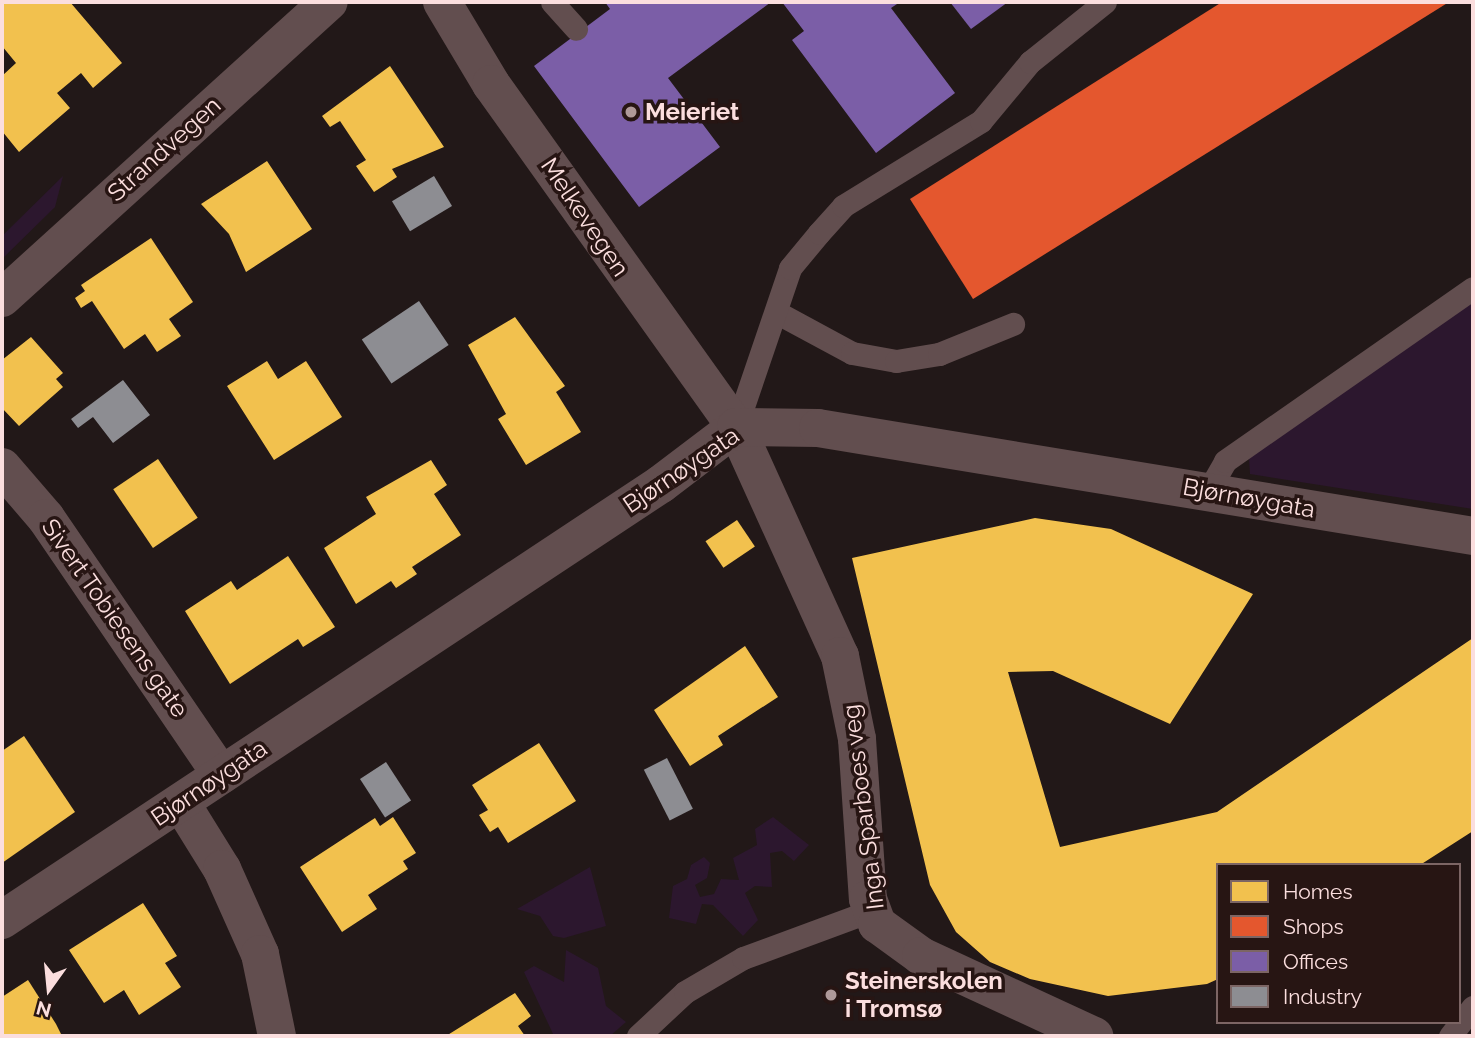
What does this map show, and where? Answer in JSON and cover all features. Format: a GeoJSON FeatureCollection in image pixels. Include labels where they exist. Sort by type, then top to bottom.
{"type":"FeatureCollection","features":[{"type":"Feature","properties":{"kind":"street","name":"Strandvegen"},"geometry":{"type":"LineString","coordinates":[[2,298],[329,2]]}},
{"type":"Feature","properties":{"kind":"street","name":"Melkevegen"},"geometry":{"type":"LineString","coordinates":[[442,2],[491,85],[736,427]]}},
{"type":"Feature","properties":{"kind":"street","name":"Bjørnøygata"},"geometry":{"type":"LineString","coordinates":[[2,920],[662,484],[736,427],[818,428],[1473,536]]}},
{"type":"Feature","properties":{"kind":"street","name":"Inga Sparboes veg"},"geometry":{"type":"LineString","coordinates":[[736,427],[840,656],[861,768],[870,911],[888,935],[921,956],[1094,1036]]}},
{"type":"Feature","properties":{"kind":"street","name":"Sivert Tobiesens gate"},"geometry":{"type":"LineString","coordinates":[[2,467],[52,527],[221,775]]}},
{"type":"Feature","properties":{"kind":"street"},"geometry":{"type":"LineString","coordinates":[[181,803],[222,869],[261,954],[277,1036]]}},
{"type":"Feature","properties":{"kind":"lane"},"geometry":{"type":"LineString","coordinates":[[552,2],[576,29]]}},
{"type":"Feature","properties":{"kind":"lane"},"geometry":{"type":"LineString","coordinates":[[736,427],[790,268],[843,206],[981,121],[1030,62],[1105,2]]}},
{"type":"Feature","properties":{"kind":"lane"},"geometry":{"type":"LineString","coordinates":[[1209,491],[1225,461],[1473,288]]}},
{"type":"Feature","properties":{"kind":"lane"},"geometry":{"type":"LineString","coordinates":[[776,312],[852,353],[896,361],[939,354],[1013,324]]}},
{"type":"Feature","properties":{"kind":"lane"},"geometry":{"type":"LineString","coordinates":[[638,1036],[685,992],[743,958],[870,911]]}},
{"type":"Feature","properties":{"kind":"lane"},"geometry":{"type":"LineString","coordinates":[[1461,1022],[1473,1007]]}},
{"type":"Feature","properties":{"kind":"shaded area"},"geometry":{"type":"Polygon","coordinates":[[[63,176],[55,207],[2,259],[2,236],[63,176]]]}},
{"type":"Feature","properties":{"kind":"shaded area"},"geometry":{"type":"Polygon","coordinates":[[[1473,302],[1473,509],[1250,474],[1249,458],[1473,302]]]}},
{"type":"Feature","properties":{"kind":"shaded area"},"geometry":{"type":"Polygon","coordinates":[[[773,817],[809,845],[794,861],[782,851],[770,853],[772,887],[755,886],[745,893],[758,920],[743,936],[713,905],[702,904],[696,924],[669,918],[673,886],[687,879],[691,865],[704,857],[710,863],[707,878],[695,885],[700,897],[714,894],[721,879],[739,880],[733,858],[757,845],[755,829],[773,817]]]}},
{"type":"Feature","properties":{"kind":"shaded area"},"geometry":{"type":"Polygon","coordinates":[[[590,867],[606,926],[564,938],[553,936],[540,916],[517,909],[590,867]]]}},
{"type":"Feature","properties":{"kind":"shaded area"},"geometry":{"type":"Polygon","coordinates":[[[566,950],[598,968],[606,1006],[626,1022],[610,1036],[554,1036],[524,972],[534,966],[564,982],[566,950]]]}},
{"type":"Feature","properties":{"kind":"building: Homes"},"geometry":{"type":"Polygon","coordinates":[[[2,2],[70,2],[122,63],[93,88],[81,73],[57,93],[70,108],[19,152],[2,131],[2,76],[16,63],[2,46],[2,2]]]}},
{"type":"Feature","properties":{"kind":"building: Homes"},"geometry":{"type":"Polygon","coordinates":[[[390,66],[444,147],[392,169],[397,177],[374,192],[356,166],[366,160],[340,121],[330,127],[322,116],[390,66]]]}},
{"type":"Feature","properties":{"kind":"building: Homes"},"geometry":{"type":"Polygon","coordinates":[[[267,161],[312,229],[246,272],[229,234],[201,204],[267,161]]]}},
{"type":"Feature","properties":{"kind":"building: Homes"},"geometry":{"type":"Polygon","coordinates":[[[151,238],[193,302],[169,319],[181,336],[157,352],[145,334],[124,349],[92,301],[81,308],[75,298],[85,291],[81,285],[151,238]]]}},
{"type":"Feature","properties":{"kind":"building: Homes"},"geometry":{"type":"Polygon","coordinates":[[[515,317],[565,386],[556,392],[581,432],[526,465],[498,419],[506,414],[468,345],[515,317]]]}},
{"type":"Feature","properties":{"kind":"building: Homes"},"geometry":{"type":"Polygon","coordinates":[[[31,337],[63,373],[56,379],[63,387],[19,426],[2,408],[2,360],[31,337]]]}},
{"type":"Feature","properties":{"kind":"building: Homes"},"geometry":{"type":"Polygon","coordinates":[[[267,361],[278,379],[306,361],[342,417],[274,460],[227,386],[267,361]]]}},
{"type":"Feature","properties":{"kind":"building: Homes"},"geometry":{"type":"Polygon","coordinates":[[[158,459],[198,518],[153,548],[113,489],[158,459]]]}},
{"type":"Feature","properties":{"kind":"building: Homes"},"geometry":{"type":"Polygon","coordinates":[[[431,460],[447,485],[434,494],[461,535],[412,567],[417,574],[396,588],[391,581],[356,604],[324,548],[376,514],[366,497],[431,460]]]}},
{"type":"Feature","properties":{"kind":"building: Homes"},"geometry":{"type":"Polygon","coordinates":[[[1035,518],[1111,529],[1253,594],[1170,724],[1053,671],[1008,672],[1060,847],[1217,812],[1473,638],[1473,831],[1423,863],[1216,863],[1216,980],[1207,984],[1108,996],[1030,979],[990,962],[956,932],[930,885],[852,558],[1035,518]]]}},
{"type":"Feature","properties":{"kind":"building: Homes"},"geometry":{"type":"Polygon","coordinates":[[[737,520],[755,547],[723,568],[705,541],[737,520]]]}},
{"type":"Feature","properties":{"kind":"building: Homes"},"geometry":{"type":"Polygon","coordinates":[[[288,556],[335,627],[303,647],[298,639],[230,684],[185,611],[231,581],[237,590],[288,556]]]}},
{"type":"Feature","properties":{"kind":"building: Homes"},"geometry":{"type":"Polygon","coordinates":[[[745,646],[778,697],[718,736],[723,745],[690,766],[654,710],[745,646]]]}},
{"type":"Feature","properties":{"kind":"building: Homes"},"geometry":{"type":"Polygon","coordinates":[[[24,736],[75,812],[2,863],[2,751],[24,736]]]}},
{"type":"Feature","properties":{"kind":"building: Homes"},"geometry":{"type":"Polygon","coordinates":[[[539,743],[576,801],[508,843],[498,827],[490,832],[479,815],[488,810],[472,785],[539,743]]]}},
{"type":"Feature","properties":{"kind":"building: Homes"},"geometry":{"type":"Polygon","coordinates":[[[393,817],[416,853],[403,861],[408,869],[368,895],[377,909],[342,932],[300,867],[375,818],[380,826],[393,817]]]}},
{"type":"Feature","properties":{"kind":"building: Homes"},"geometry":{"type":"Polygon","coordinates":[[[143,903],[177,956],[165,963],[181,987],[139,1015],[124,990],[104,1003],[69,950],[143,903]]]}},
{"type":"Feature","properties":{"kind":"building: Homes"},"geometry":{"type":"Polygon","coordinates":[[[28,980],[62,1036],[2,1036],[2,997],[28,980]]]}},
{"type":"Feature","properties":{"kind":"building: Homes"},"geometry":{"type":"Polygon","coordinates":[[[515,993],[531,1016],[518,1026],[525,1036],[446,1036],[515,993]]]}},
{"type":"Feature","properties":{"kind":"building: Shops"},"geometry":{"type":"Polygon","coordinates":[[[1222,2],[1449,2],[973,299],[910,199],[1222,2]]]}},
{"type":"Feature","properties":{"kind":"building: Offices","name":"Meieriet"},"geometry":{"type":"Polygon","coordinates":[[[605,2],[771,2],[668,78],[720,147],[639,207],[534,66],[610,9],[605,2]]]}},
{"type":"Feature","properties":{"kind":"building: Offices"},"geometry":{"type":"Polygon","coordinates":[[[782,2],[900,2],[891,8],[955,93],[876,153],[792,40],[804,31],[782,2]]]}},
{"type":"Feature","properties":{"kind":"building: Offices"},"geometry":{"type":"Polygon","coordinates":[[[950,2],[1008,2],[971,29],[950,2]]]}},
{"type":"Feature","properties":{"kind":"building: Industry"},"geometry":{"type":"Polygon","coordinates":[[[434,176],[452,206],[410,231],[392,201],[434,176]]]}},
{"type":"Feature","properties":{"kind":"building: Industry"},"geometry":{"type":"Polygon","coordinates":[[[419,301],[449,345],[391,384],[362,340],[419,301]]]}},
{"type":"Feature","properties":{"kind":"building: Industry"},"geometry":{"type":"Polygon","coordinates":[[[123,380],[150,415],[113,443],[93,417],[78,428],[71,419],[123,380]]]}},
{"type":"Feature","properties":{"kind":"building: Industry"},"geometry":{"type":"Polygon","coordinates":[[[667,758],[693,809],[670,821],[644,770],[667,758]]]}},
{"type":"Feature","properties":{"kind":"building: Industry"},"geometry":{"type":"Polygon","coordinates":[[[386,762],[411,801],[385,817],[360,779],[386,762]]]}},
{"type":"Feature","properties":{"kind":"place","name":"Meieriet"},"geometry":{"type":"Point","coordinates":[631,112]}},
{"type":"Feature","properties":{"kind":"place","name":"Steinerskolen i Tromsø"},"geometry":{"type":"Point","coordinates":[831,995]}}]}
